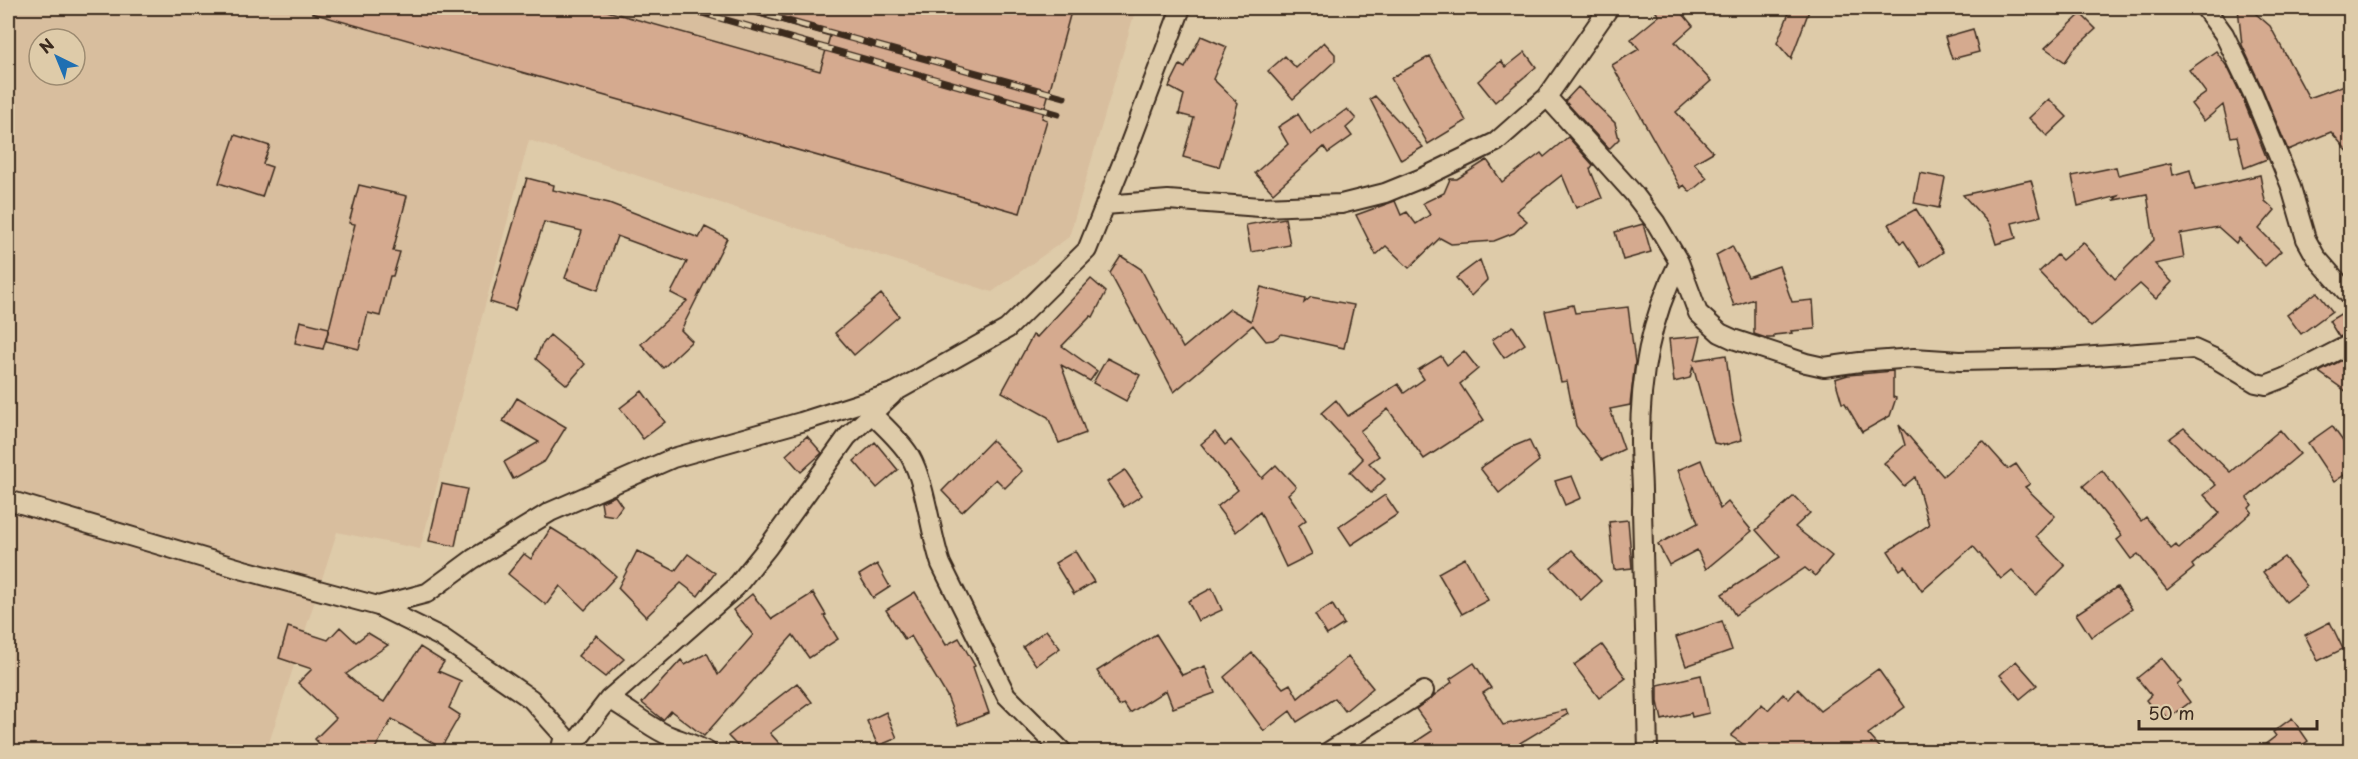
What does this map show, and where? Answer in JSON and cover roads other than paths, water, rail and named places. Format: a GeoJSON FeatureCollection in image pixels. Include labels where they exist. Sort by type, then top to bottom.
{"type":"FeatureCollection","features":[{"type":"Feature","properties":{"kind":"street"},"geometry":{"type":"LineString","coordinates":[[378,606],[427,593],[473,559],[550,512],[673,458],[801,422],[896,392],[1007,329],[1087,250],[1181,8]]}},
{"type":"Feature","properties":{"kind":"street"},"geometry":{"type":"LineString","coordinates":[[1105,205],[1168,200],[1260,207],[1341,204],[1385,193],[1422,178],[1496,142],[1547,98],[1610,8]]}},
{"type":"Feature","properties":{"kind":"street"},"geometry":{"type":"LineString","coordinates":[[2205,8],[2224,34],[2253,94],[2290,184],[2306,239],[2316,257],[2350,296]]}},
{"type":"Feature","properties":{"kind":"street"},"geometry":{"type":"LineString","coordinates":[[1547,98],[1634,194],[1656,224],[1678,262],[1698,313],[1720,333],[1768,351],[1824,367],[1914,358],[1960,361],[2053,359],[2194,349],[2216,359],[2256,383],[2266,385],[2350,344]]}},
{"type":"Feature","properties":{"kind":"street"},"geometry":{"type":"LineString","coordinates":[[1648,752],[1643,486],[1640,440],[1642,405],[1645,363],[1657,311],[1678,262]]}},
{"type":"Feature","properties":{"kind":"street"},"geometry":{"type":"LineString","coordinates":[[568,752],[609,699],[735,588],[768,547],[847,437],[896,392]]}},
{"type":"Feature","properties":{"kind":"street"},"geometry":{"type":"LineString","coordinates":[[872,414],[911,457],[941,564],[1006,695],[1063,752]]}},
{"type":"Feature","properties":{"kind":"street"},"geometry":{"type":"LineString","coordinates":[[8,500],[244,570],[378,606],[441,637],[531,699],[564,736],[560,752]]}},
{"type":"Feature","properties":{"kind":"street"},"geometry":{"type":"LineString","coordinates":[[1328,752],[1424,691]]}},
{"type":"Feature","properties":{"kind":"street"},"geometry":{"type":"LineString","coordinates":[[609,699],[646,724],[708,752]]}},
{"type":"Feature","properties":{"kind":"railway"},"geometry":{"type":"LineString","coordinates":[[684,8],[1058,114]]}},
{"type":"Feature","properties":{"kind":"railway"},"geometry":{"type":"LineString","coordinates":[[741,8],[1064,97]]}}]}
